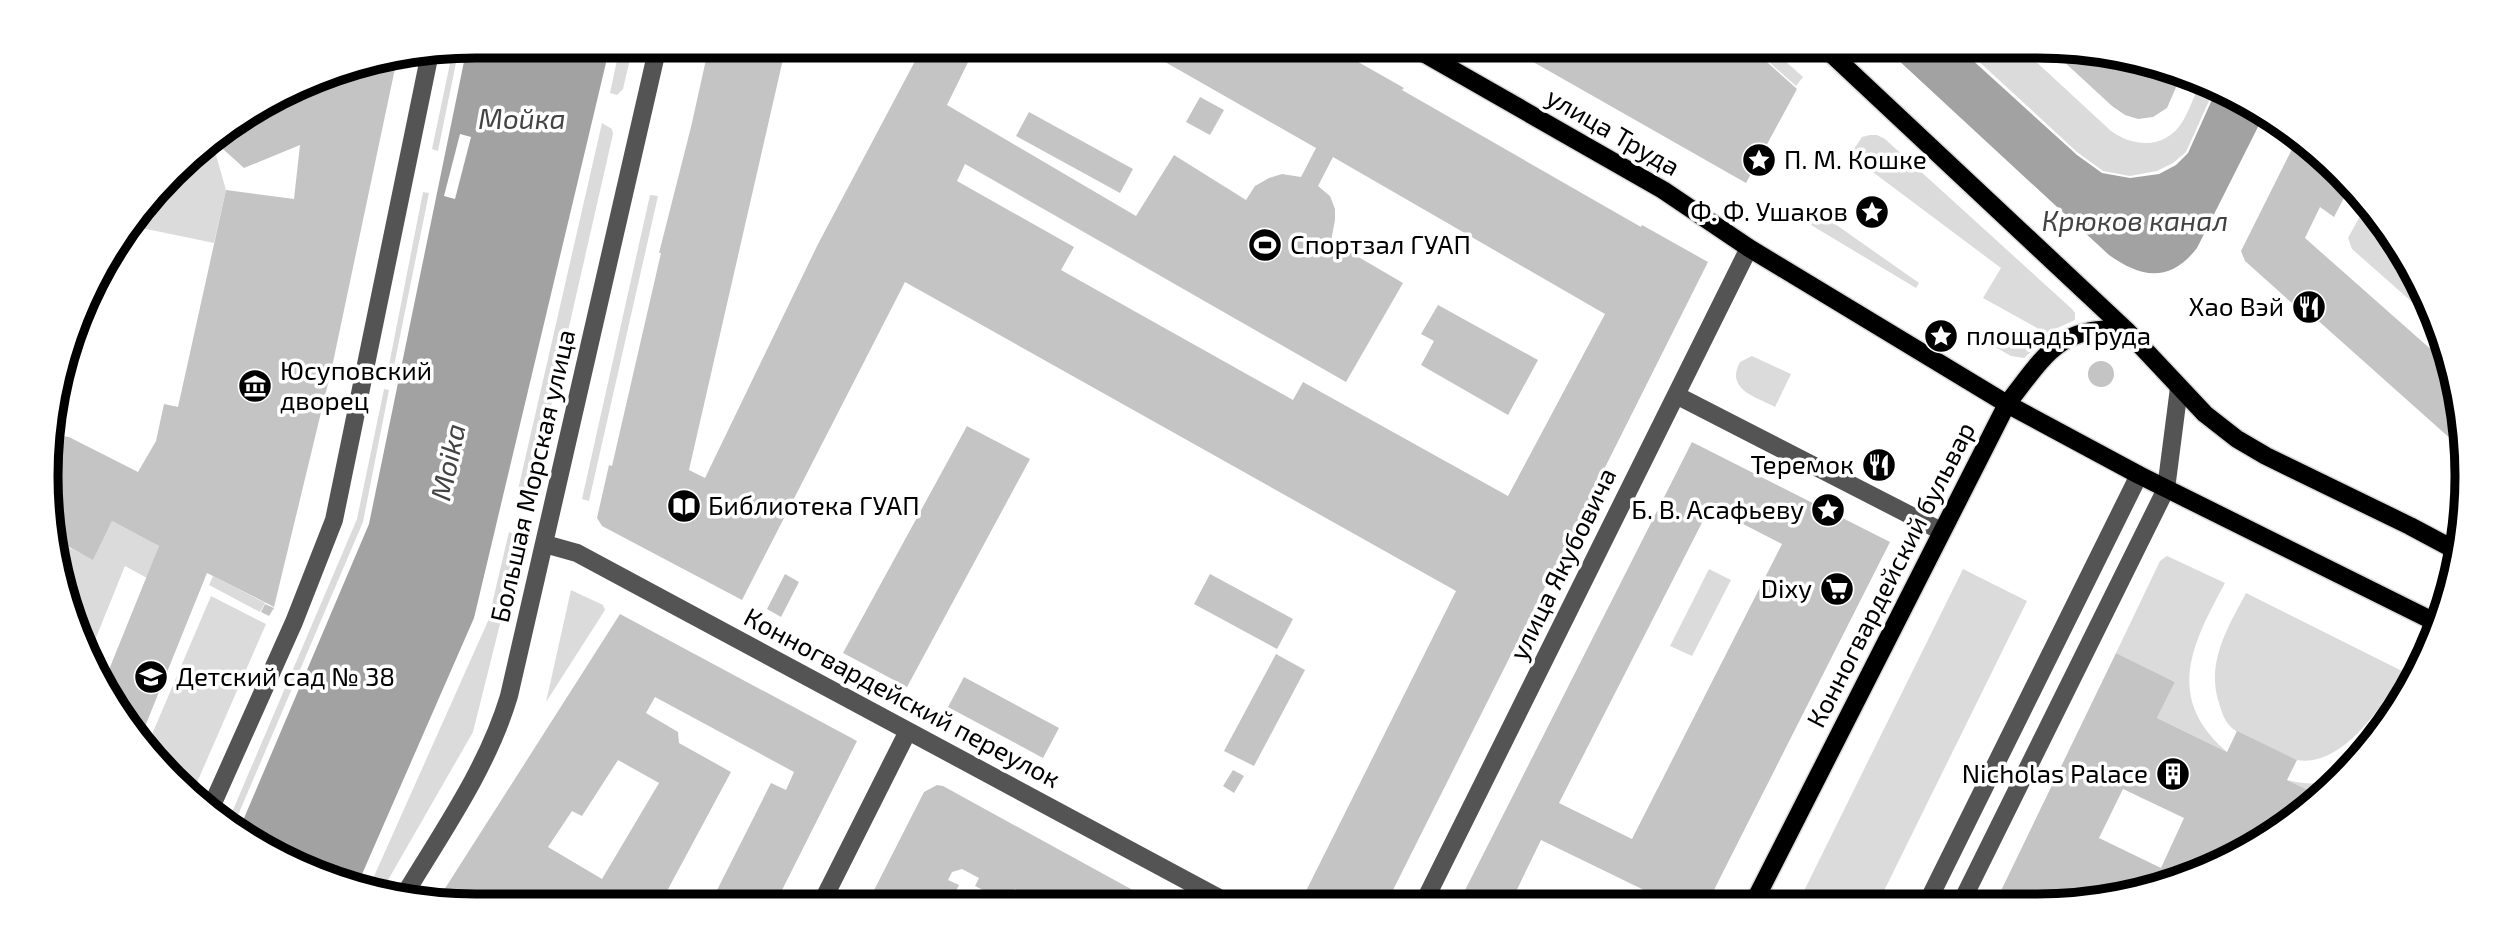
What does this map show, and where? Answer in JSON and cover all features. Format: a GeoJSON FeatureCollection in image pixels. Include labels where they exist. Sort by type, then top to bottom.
{"type":"FeatureCollection","features":[{"type":"Feature","properties":{"kind":"main road","name":"улица Труда"},"geometry":{"type":"LineString","coordinates":[[1432,58],[1663,190],[1749,248]]}},
{"type":"Feature","properties":{"kind":"main road"},"geometry":{"type":"LineString","coordinates":[[1836,58],[2126,330],[2205,414],[2266,456],[2449,547]]}},
{"type":"Feature","properties":{"kind":"main road"},"geometry":{"type":"LineString","coordinates":[[1749,248],[2007,404],[2166,489],[2429,619]]}},
{"type":"Feature","properties":{"kind":"main road","name":"Конногвардейский бульвар"},"geometry":{"type":"LineString","coordinates":[[1758,894],[2007,404],[2061,342],[2076,334],[2102,328],[2126,330]]}},
{"type":"Feature","properties":{"kind":"street","name":"Большая Морская улица"},"geometry":{"type":"LineString","coordinates":[[408,889],[482,766],[499,729],[509,696],[655,58]]}},
{"type":"Feature","properties":{"kind":"street"},"geometry":{"type":"LineString","coordinates":[[214,802],[294,622],[334,520],[428,60]]}},
{"type":"Feature","properties":{"kind":"street","name":"улица Якубовича"},"geometry":{"type":"LineString","coordinates":[[1428,894],[1749,248]]}},
{"type":"Feature","properties":{"kind":"street"},"geometry":{"type":"LineString","coordinates":[[1965,894],[2166,489],[2179,388]]}},
{"type":"Feature","properties":{"kind":"street"},"geometry":{"type":"LineString","coordinates":[[1676,395],[1941,531]]}},
{"type":"Feature","properties":{"kind":"street"},"geometry":{"type":"LineString","coordinates":[[1931,894],[2139,475]]}},
{"type":"Feature","properties":{"kind":"street","name":"Конногвардейский переулок"},"geometry":{"type":"LineString","coordinates":[[545,544],[577,553],[1212,894]]}},
{"type":"Feature","properties":{"kind":"street"},"geometry":{"type":"LineString","coordinates":[[826,894],[908,731]]}},
{"type":"Feature","properties":{"kind":"shaded area"},"geometry":{"type":"Polygon","coordinates":[[[617,58],[630,58],[623,89],[617,95],[610,93],[617,58]]]}},
{"type":"Feature","properties":{"kind":"shaded area"},"geometry":{"type":"Polygon","coordinates":[[[1764,58],[1782,58],[1803,77],[1796,86],[1764,58]]]}},
{"type":"Feature","properties":{"kind":"shaded area"},"geometry":{"type":"Polygon","coordinates":[[[1975,58],[2032,58],[2111,131],[2120,137],[2140,143],[2159,141],[2176,130],[2197,90],[2211,96],[2186,152],[2157,171],[2130,176],[2103,171],[2077,152],[1975,58]]]}},
{"type":"Feature","properties":{"kind":"shaded area"},"geometry":{"type":"Polygon","coordinates":[[[451,59],[457,59],[438,151],[432,149],[451,59]]]}},
{"type":"Feature","properties":{"kind":"shaded area"},"geometry":{"type":"Polygon","coordinates":[[[602,123],[612,129],[613,134],[532,489],[526,496],[517,494],[602,123]]]}},
{"type":"Feature","properties":{"kind":"shaded area"},"geometry":{"type":"Polygon","coordinates":[[[1870,135],[1885,139],[2072,309],[2075,320],[2055,329],[2024,358],[2011,356],[1981,339],[1986,329],[2026,349],[2037,328],[1983,298],[2001,268],[1850,155],[1862,137],[1870,135]]]}},
{"type":"Feature","properties":{"kind":"shaded area"},"geometry":{"type":"Polygon","coordinates":[[[214,150],[226,190],[214,243],[139,228],[180,180],[214,150]]]}},
{"type":"Feature","properties":{"kind":"shaded area"},"geometry":{"type":"Polygon","coordinates":[[[423,192],[429,193],[393,371],[388,370],[423,192]]]}},
{"type":"Feature","properties":{"kind":"shaded area"},"geometry":{"type":"Polygon","coordinates":[[[650,195],[658,196],[589,501],[582,499],[650,195]]]}},
{"type":"Feature","properties":{"kind":"shaded area"},"geometry":{"type":"Polygon","coordinates":[[[1818,212],[1919,283],[1916,288],[1811,225],[1818,212]]]}},
{"type":"Feature","properties":{"kind":"shaded area"},"geometry":{"type":"Polygon","coordinates":[[[2362,213],[2399,267],[2420,309],[2352,249],[2348,238],[2362,213]]]}},
{"type":"Feature","properties":{"kind":"shaded area"},"geometry":{"type":"Polygon","coordinates":[[[1752,356],[1791,374],[1775,407],[1744,391],[1736,379],[1740,362],[1752,356]]]}},
{"type":"Feature","properties":{"kind":"shaded area"},"geometry":{"type":"Polygon","coordinates":[[[384,389],[389,390],[363,522],[237,819],[231,815],[357,519],[384,389]]]}},
{"type":"Feature","properties":{"kind":"shaded area"},"geometry":{"type":"Polygon","coordinates":[[[112,521],[159,546],[147,578],[125,566],[93,644],[80,610],[65,553],[68,547],[93,559],[112,521]]]}},
{"type":"Feature","properties":{"kind":"shaded area"},"geometry":{"type":"Polygon","coordinates":[[[509,532],[517,536],[520,544],[473,732],[386,884],[372,881],[488,621],[509,532]]]}},
{"type":"Feature","properties":{"kind":"shaded area"},"geometry":{"type":"Polygon","coordinates":[[[2167,556],[2225,583],[2195,649],[2190,670],[2190,691],[2195,711],[2207,732],[2227,752],[2157,718],[2175,682],[2116,653],[2160,561],[2167,556]]]}},
{"type":"Feature","properties":{"kind":"shaded area"},"geometry":{"type":"Polygon","coordinates":[[[1709,569],[1731,580],[1692,656],[1670,646],[1709,569]]]}},
{"type":"Feature","properties":{"kind":"shaded area"},"geometry":{"type":"Polygon","coordinates":[[[1963,569],[2027,601],[1882,894],[1802,894],[1963,569]]]}},
{"type":"Feature","properties":{"kind":"shaded area"},"geometry":{"type":"Polygon","coordinates":[[[213,576],[265,603],[260,612],[209,585],[213,576]]]}},
{"type":"Feature","properties":{"kind":"shaded area"},"geometry":{"type":"Polygon","coordinates":[[[571,590],[603,605],[605,610],[546,702],[571,590]]]}},
{"type":"Feature","properties":{"kind":"shaded area"},"geometry":{"type":"Polygon","coordinates":[[[2246,593],[2402,671],[2360,731],[2330,754],[2314,760],[2297,760],[2243,736],[2225,719],[2215,686],[2217,658],[2226,632],[2246,593]]]}},
{"type":"Feature","properties":{"kind":"shaded area"},"geometry":{"type":"Polygon","coordinates":[[[211,596],[266,624],[196,786],[150,738],[211,596]]]}},
{"type":"Feature","properties":{"kind":"shaded area"},"geometry":{"type":"Polygon","coordinates":[[[2287,780],[2301,783],[2321,782],[2311,791],[2287,780]]]}},
{"type":"Feature","properties":{"kind":"water","name":"Мойка"},"geometry":{"type":"Polygon","coordinates":[[[465,58],[607,58],[474,618],[361,878],[291,851],[242,823],[369,524],[465,58]]]}},
{"type":"Feature","properties":{"kind":"water","name":"Крюков канал"},"geometry":{"type":"Polygon","coordinates":[[[1896,58],[1970,58],[2077,155],[2102,173],[2130,178],[2159,174],[2176,165],[2188,153],[2213,97],[2260,123],[2197,248],[2187,259],[2166,272],[2155,273],[2132,269],[2109,255],[1896,58]]]}},
{"type":"Feature","properties":{"kind":"pier"},"geometry":{"type":"Polygon","coordinates":[[[460,134],[471,137],[455,199],[444,196],[460,134]]]}},
{"type":"Feature","properties":{"kind":"building"},"geometry":{"type":"Polygon","coordinates":[[[706,58],[783,58],[689,470],[705,478],[818,244],[917,58],[970,58],[947,105],[1136,216],[1174,155],[1246,200],[1255,186],[1269,178],[1282,174],[1301,177],[1316,148],[1158,58],[1351,58],[1641,227],[1642,225],[1708,262],[1391,894],[1304,894],[1456,591],[905,282],[742,600],[602,526],[597,518],[609,465],[612,466],[659,253],[706,58]],[[1333,157],[1318,186],[1330,196],[1335,209],[1331,241],[1403,283],[1346,382],[965,164],[957,181],[1074,247],[1061,270],[1293,400],[1303,382],[1508,496],[1605,314],[1333,157]]]}},
{"type":"Feature","properties":{"kind":"building"},"geometry":{"type":"Polygon","coordinates":[[[1526,58],[1762,58],[1797,89],[1746,183],[1526,58]]]}},
{"type":"Feature","properties":{"kind":"building"},"geometry":{"type":"Polygon","coordinates":[[[2061,59],[2119,66],[2178,83],[2167,108],[2153,117],[2138,119],[2125,115],[2061,59]]]}},
{"type":"Feature","properties":{"kind":"building","name":"Юсуповский дворец"},"geometry":{"type":"Polygon","coordinates":[[[396,66],[332,367],[274,607],[207,573],[144,730],[108,673],[159,546],[112,521],[93,560],[63,544],[58,476],[60,436],[69,437],[138,472],[156,441],[164,404],[178,407],[226,190],[294,199],[300,145],[244,168],[219,146],[291,101],[342,80],[396,66]]]}},
{"type":"Feature","properties":{"kind":"building"},"geometry":{"type":"Polygon","coordinates":[[[1200,97],[1224,110],[1210,135],[1186,122],[1200,97]]]}},
{"type":"Feature","properties":{"kind":"building"},"geometry":{"type":"Polygon","coordinates":[[[1029,112],[1133,169],[1120,193],[1016,136],[1029,112]]]}},
{"type":"Feature","properties":{"kind":"building"},"geometry":{"type":"Polygon","coordinates":[[[2294,146],[2346,194],[2334,217],[2320,207],[2305,238],[2437,355],[2447,394],[2453,441],[2314,317],[2311,320],[2245,261],[2241,251],[2294,146]]]}},
{"type":"Feature","properties":{"kind":"building"},"geometry":{"type":"Polygon","coordinates":[[[1438,305],[1538,360],[1508,415],[1421,365],[1434,341],[1421,334],[1438,305]]]}},
{"type":"Feature","properties":{"kind":"building"},"geometry":{"type":"Polygon","coordinates":[[[2101,361],[2110,365],[2114,374],[2110,383],[2101,387],[2092,383],[2088,374],[2092,365],[2101,361]]]}},
{"type":"Feature","properties":{"kind":"building"},"geometry":{"type":"Polygon","coordinates":[[[967,426],[1030,459],[907,687],[843,653],[967,426]]]}},
{"type":"Feature","properties":{"kind":"building"},"geometry":{"type":"Polygon","coordinates":[[[1692,442],[1890,542],[1712,894],[1642,894],[1644,890],[1541,840],[1515,894],[1463,894],[1692,442]],[[1710,507],[1559,803],[1632,839],[1782,544],[1710,507]]]}},
{"type":"Feature","properties":{"kind":"building","name":"Теремок"},"geometry":{"type":"Polygon","coordinates":[[[1877,459],[1885,463],[1881,471],[1873,467],[1877,459]]]}},
{"type":"Feature","properties":{"kind":"building"},"geometry":{"type":"Polygon","coordinates":[[[785,574],[799,582],[781,617],[767,609],[785,574]]]}},
{"type":"Feature","properties":{"kind":"building"},"geometry":{"type":"Polygon","coordinates":[[[1210,574],[1293,619],[1277,649],[1194,604],[1210,574]]]}},
{"type":"Feature","properties":{"kind":"building"},"geometry":{"type":"Polygon","coordinates":[[[265,604],[274,608],[269,616],[261,612],[265,604]]]}},
{"type":"Feature","properties":{"kind":"building"},"geometry":{"type":"Polygon","coordinates":[[[620,614],[857,741],[780,894],[715,894],[771,783],[786,790],[794,772],[655,697],[646,713],[678,732],[679,743],[731,772],[665,894],[442,893],[620,614]],[[618,760],[582,816],[572,811],[548,847],[602,879],[659,783],[618,760]]]}},
{"type":"Feature","properties":{"kind":"building","name":"Nicholas Palace"},"geometry":{"type":"Polygon","coordinates":[[[2116,653],[2175,682],[2157,718],[2227,752],[2237,731],[2297,760],[2287,780],[2311,791],[2269,824],[2197,862],[2145,880],[2092,891],[1999,894],[2116,653]],[[2123,789],[2099,838],[2161,868],[2184,818],[2123,789]]]}},
{"type":"Feature","properties":{"kind":"building"},"geometry":{"type":"Polygon","coordinates":[[[1276,654],[1305,670],[1254,766],[1224,751],[1276,654]]]}},
{"type":"Feature","properties":{"kind":"building"},"geometry":{"type":"Polygon","coordinates":[[[964,677],[1059,728],[1043,758],[948,707],[964,677]]]}},
{"type":"Feature","properties":{"kind":"building"},"geometry":{"type":"Polygon","coordinates":[[[1233,770],[1244,776],[1234,793],[1223,786],[1233,770]]]}},
{"type":"Feature","properties":{"kind":"building"},"geometry":{"type":"Polygon","coordinates":[[[937,785],[943,786],[1140,894],[1024,894],[1015,889],[1012,894],[991,894],[975,886],[979,878],[962,869],[952,872],[948,880],[959,885],[954,894],[872,894],[924,792],[937,785]]]}},
{"type":"Feature","properties":{"kind":"place","name":"П. М. Кошке"},"geometry":{"type":"Point","coordinates":[1759,160]}},
{"type":"Feature","properties":{"kind":"place","name":"Ф. Ф. Ушаков"},"geometry":{"type":"Point","coordinates":[1872,212]}},
{"type":"Feature","properties":{"kind":"place","name":"Спортзал ГУАП"},"geometry":{"type":"Point","coordinates":[1265,245]}},
{"type":"Feature","properties":{"kind":"place","name":"Хао Вэй"},"geometry":{"type":"Point","coordinates":[2309,307]}},
{"type":"Feature","properties":{"kind":"place","name":"площадь Труда"},"geometry":{"type":"Point","coordinates":[1941,336]}},
{"type":"Feature","properties":{"kind":"place","name":"Юсуповский дворец"},"geometry":{"type":"Point","coordinates":[255,386]}},
{"type":"Feature","properties":{"kind":"place","name":"Теремок"},"geometry":{"type":"Point","coordinates":[1879,465]}},
{"type":"Feature","properties":{"kind":"place","name":"Библиотека ГУАП"},"geometry":{"type":"Point","coordinates":[684,506]}},
{"type":"Feature","properties":{"kind":"place","name":"Б. В. Асафьеву"},"geometry":{"type":"Point","coordinates":[1828,510]}},
{"type":"Feature","properties":{"kind":"place","name":"Dixy"},"geometry":{"type":"Point","coordinates":[1837,589]}},
{"type":"Feature","properties":{"kind":"place","name":"Детский сад № 38"},"geometry":{"type":"Point","coordinates":[151,677]}},
{"type":"Feature","properties":{"kind":"place","name":"Nicholas Palace"},"geometry":{"type":"Point","coordinates":[2173,774]}},
{"type":"Feature","properties":{"kind":"water label","name":"Moika"},"geometry":{"type":"Point","coordinates":[448,462]}}]}
